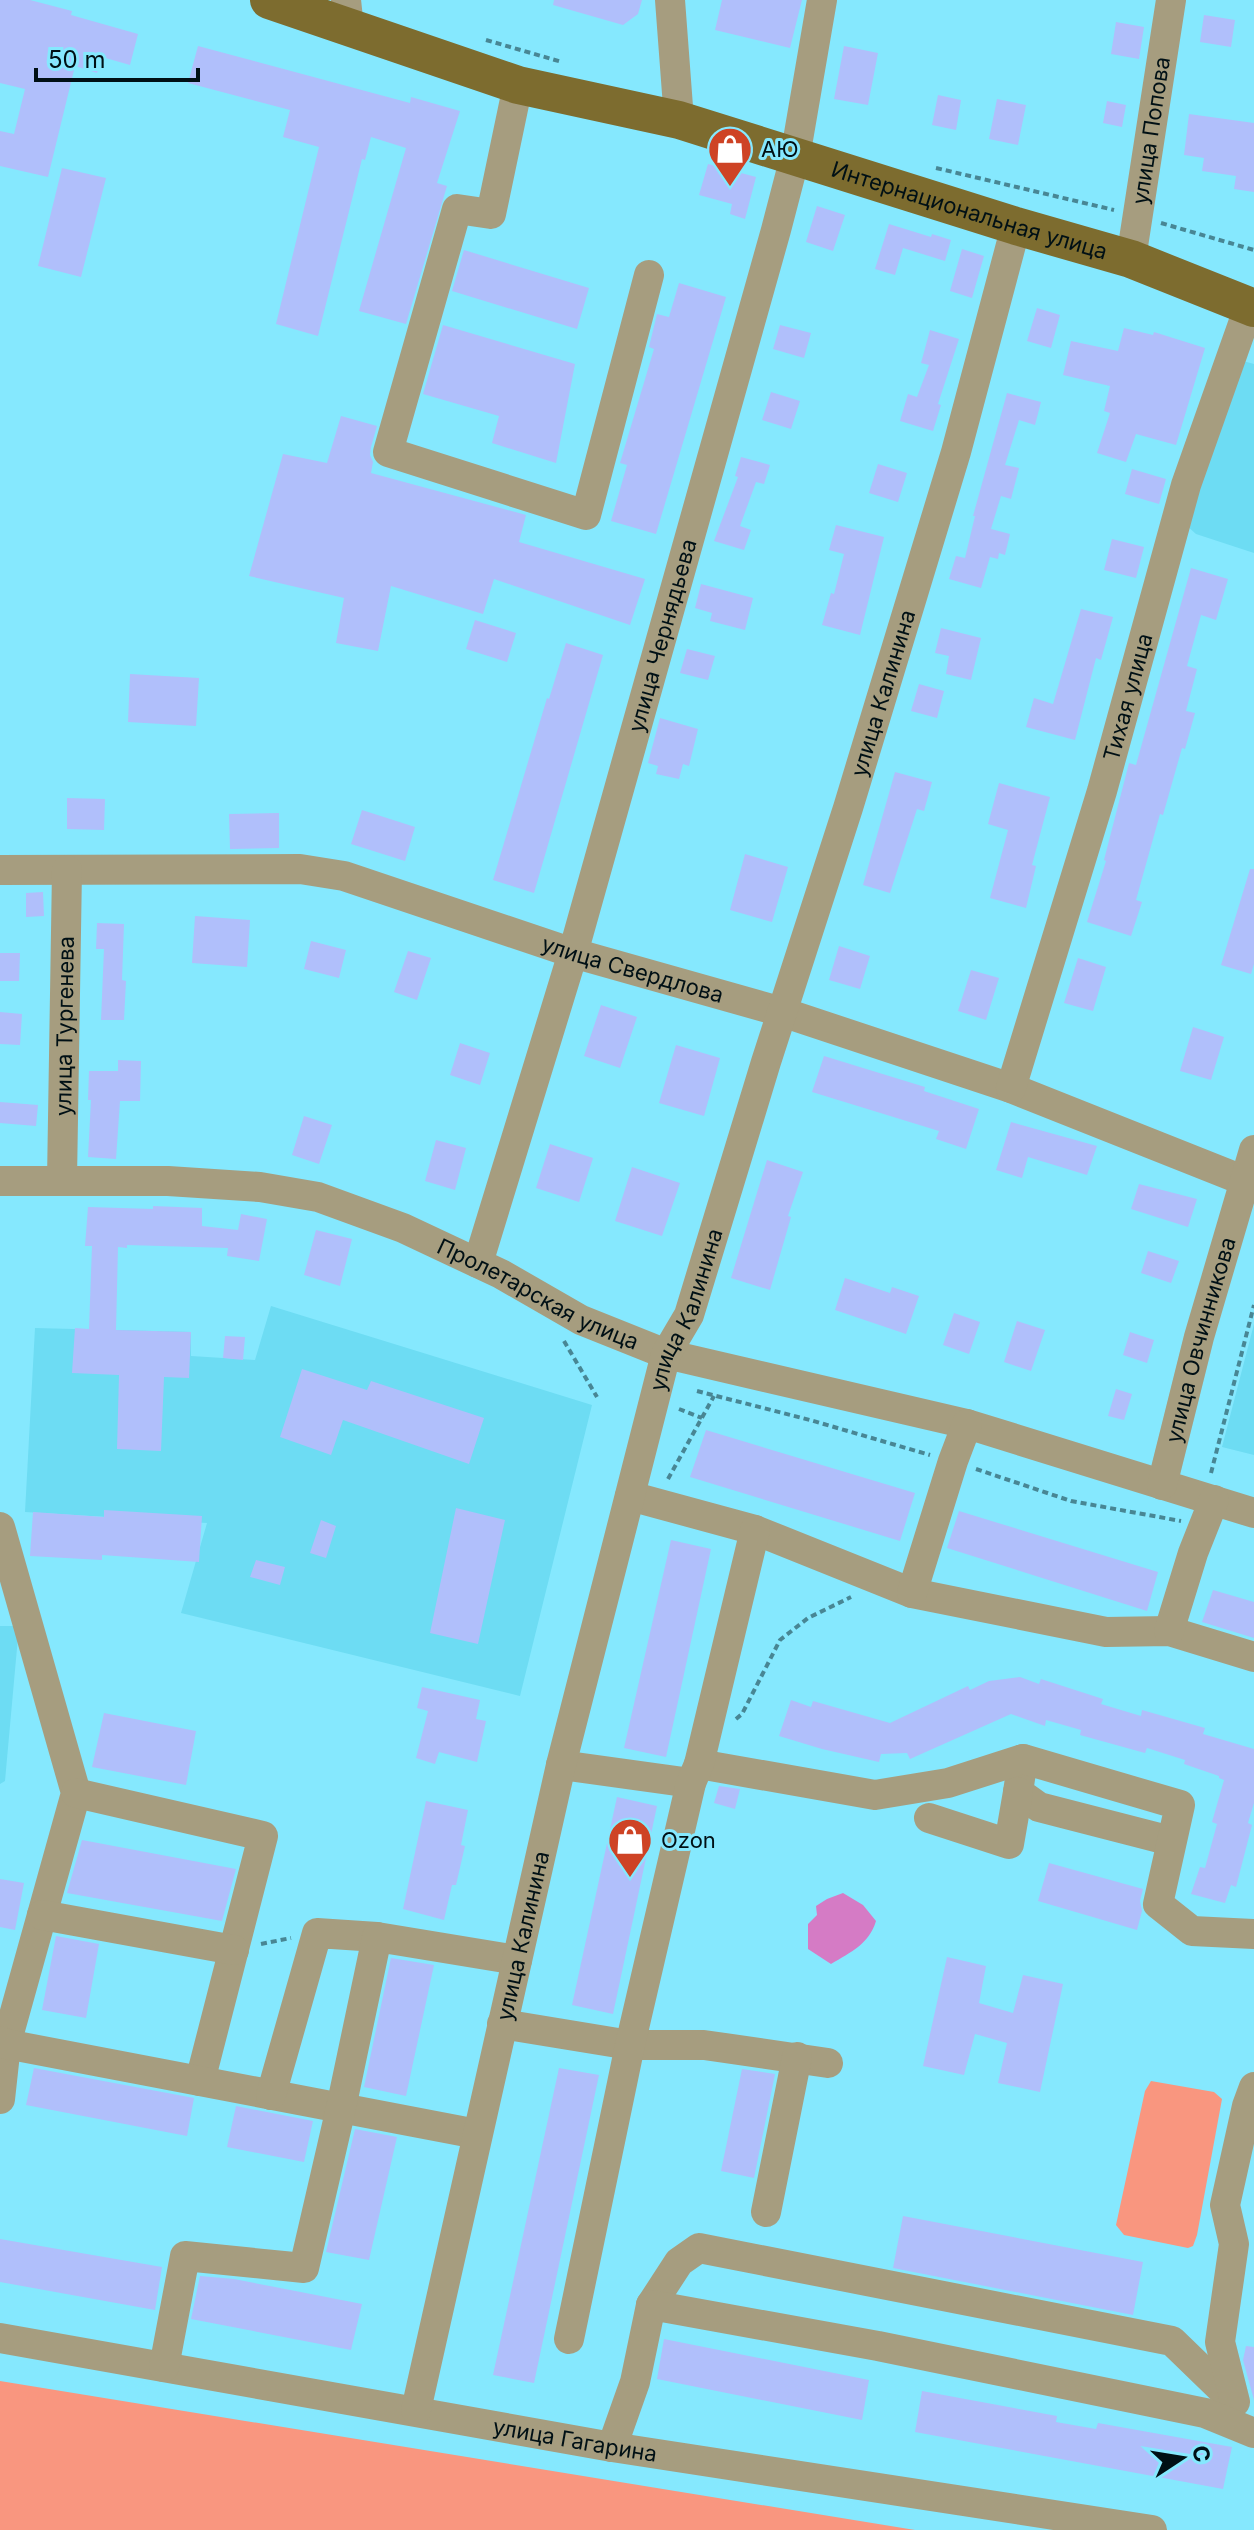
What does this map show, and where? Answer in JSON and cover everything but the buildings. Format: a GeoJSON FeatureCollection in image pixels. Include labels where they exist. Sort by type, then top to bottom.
{"type":"FeatureCollection","features":[{"type":"Feature","properties":{"kind":"main road","name":"Интернациональная улица"},"geometry":{"type":"LineString","coordinates":[[269,0],[347,14],[518,85],[679,120],[1131,259],[1252,307]]}},
{"type":"Feature","properties":{"kind":"street"},"geometry":{"type":"LineString","coordinates":[[670,0],[679,120]]}},
{"type":"Feature","properties":{"kind":"street","name":"улица Чернядьева"},"geometry":{"type":"LineString","coordinates":[[478,1263],[573,953],[706,484],[795,157],[822,0]]}},
{"type":"Feature","properties":{"kind":"street","name":"улица Попова"},"geometry":{"type":"LineString","coordinates":[[1131,259],[1171,0]]}},
{"type":"Feature","properties":{"kind":"street"},"geometry":{"type":"LineString","coordinates":[[518,85],[491,214],[457,209],[388,452],[586,515],[649,275]]}},
{"type":"Feature","properties":{"kind":"street","name":"улица Калинина"},"geometry":{"type":"LineString","coordinates":[[416,2410],[561,1765],[642,1499],[666,1354],[689,1315],[848,808],[951,467],[1016,226]]}},
{"type":"Feature","properties":{"kind":"street","name":"Тихая улица"},"geometry":{"type":"LineString","coordinates":[[1011,1088],[1102,791],[1186,485],[1252,307]]}},
{"type":"Feature","properties":{"kind":"street","name":"улица Свердлова"},"geometry":{"type":"LineString","coordinates":[[0,870],[300,869],[344,876],[573,953],[782,1012],[1011,1088],[1245,1181]]}},
{"type":"Feature","properties":{"kind":"street","name":"улица Тургенева"},"geometry":{"type":"LineString","coordinates":[[62,1180],[67,870]]}},
{"type":"Feature","properties":{"kind":"street","name":"улица Овчинникова"},"geometry":{"type":"LineString","coordinates":[[1162,1485],[1199,1337],[1254,1150]]}},
{"type":"Feature","properties":{"kind":"street","name":"Пролетарская улица"},"geometry":{"type":"LineString","coordinates":[[0,1181],[183,1182],[260,1187],[318,1197],[403,1228],[501,1274],[581,1320],[666,1354],[967,1424],[1162,1485],[1211,1492],[1254,1513]]}},
{"type":"Feature","properties":{"kind":"street"},"geometry":{"type":"LineString","coordinates":[[912,1593],[967,1424]]}},
{"type":"Feature","properties":{"kind":"street"},"geometry":{"type":"LineString","coordinates":[[1169,1631],[1211,1492]]}},
{"type":"Feature","properties":{"kind":"street"},"geometry":{"type":"LineString","coordinates":[[642,1499],[755,1530],[912,1593],[1106,1632],[1169,1631],[1254,1657]]}},
{"type":"Feature","properties":{"kind":"street"},"geometry":{"type":"LineString","coordinates":[[0,1527],[76,1793],[3,2042],[0,2099]]}},
{"type":"Feature","properties":{"kind":"street"},"geometry":{"type":"LineString","coordinates":[[569,2339],[630,2045],[755,1530]]}},
{"type":"Feature","properties":{"kind":"street"},"geometry":{"type":"LineString","coordinates":[[561,1765],[698,1764],[875,1795],[948,1783],[1023,1759],[1180,1805],[1158,1904],[1192,1931],[1254,1934]]}},
{"type":"Feature","properties":{"kind":"street"},"geometry":{"type":"LineString","coordinates":[[929,1818],[1009,1844],[1023,1759]]}},
{"type":"Feature","properties":{"kind":"street"},"geometry":{"type":"LineString","coordinates":[[1018,1792],[1039,1807],[1171,1841]]}},
{"type":"Feature","properties":{"kind":"street"},"geometry":{"type":"LineString","coordinates":[[76,1793],[263,1836],[200,2081]]}},
{"type":"Feature","properties":{"kind":"street"},"geometry":{"type":"LineString","coordinates":[[42,1915],[234,1950]]}},
{"type":"Feature","properties":{"kind":"street"},"geometry":{"type":"LineString","coordinates":[[271,2095],[317,1933],[377,1937],[517,1960]]}},
{"type":"Feature","properties":{"kind":"street"},"geometry":{"type":"LineString","coordinates":[[164,2367],[185,2256],[304,2268],[377,1937]]}},
{"type":"Feature","properties":{"kind":"street"},"geometry":{"type":"LineString","coordinates":[[502,2024],[630,2045],[704,2045],[828,2063]]}},
{"type":"Feature","properties":{"kind":"street"},"geometry":{"type":"LineString","coordinates":[[3,2042],[477,2134]]}},
{"type":"Feature","properties":{"kind":"street"},"geometry":{"type":"LineString","coordinates":[[766,2212],[797,2057]]}},
{"type":"Feature","properties":{"kind":"street"},"geometry":{"type":"LineString","coordinates":[[1244,2410],[1220,2342],[1234,2244],[1225,2205],[1254,2087]]}},
{"type":"Feature","properties":{"kind":"street"},"geometry":{"type":"LineString","coordinates":[[612,2447],[635,2382],[651,2305],[679,2262],[699,2248],[1172,2341],[1244,2410]]}},
{"type":"Feature","properties":{"kind":"street"},"geometry":{"type":"LineString","coordinates":[[651,2305],[878,2346],[1205,2413],[1254,2433]]}},
{"type":"Feature","properties":{"kind":"street","name":"улица Гагарина"},"geometry":{"type":"LineString","coordinates":[[0,2338],[612,2447],[1152,2530]]}},
{"type":"Feature","properties":{"kind":"path"},"geometry":{"type":"LineString","coordinates":[[1211,1492],[1254,1305]]}},
{"type":"Feature","properties":{"kind":"path"},"geometry":{"type":"LineString","coordinates":[[559,1333],[597,1397]]}},
{"type":"Feature","properties":{"kind":"path"},"geometry":{"type":"LineString","coordinates":[[642,1499],[715,1396]]}},
{"type":"Feature","properties":{"kind":"path"},"geometry":{"type":"LineString","coordinates":[[698,1764],[742,1714],[780,1640],[808,1618],[882,1581]]}},
{"type":"Feature","properties":{"kind":"path"},"geometry":{"type":"LineString","coordinates":[[234,1950],[317,1933]]}},
{"type":"Feature","properties":{"kind":"shaded area"},"geometry":{"type":"Polygon","coordinates":[[[1243,361],[1254,364],[1254,553],[1196,534],[1186,525],[1243,361]]]}},
{"type":"Feature","properties":{"kind":"shaded area"},"geometry":{"type":"Polygon","coordinates":[[[271,1306],[592,1405],[520,1696],[181,1613],[207,1523],[25,1512],[35,1328],[191,1332],[191,1356],[255,1360],[271,1306]]]}},
{"type":"Feature","properties":{"kind":"shaded area"},"geometry":{"type":"Polygon","coordinates":[[[1254,1324],[1254,1455],[1222,1447],[1254,1324]]]}},
{"type":"Feature","properties":{"kind":"shaded area"},"geometry":{"type":"Polygon","coordinates":[[[0,1626],[19,1626],[5,1781],[0,1784],[0,1626]]]}},
{"type":"Feature","properties":{"kind":"shaded area"},"geometry":{"type":"Polygon","coordinates":[[[843,1893],[863,1905],[876,1921],[864,1942],[831,1964],[808,1949],[808,1924],[817,1915],[816,1906],[843,1893]]]}},
{"type":"Feature","properties":{"kind":"shaded area"},"geometry":{"type":"Polygon","coordinates":[[[1151,2081],[1214,2092],[1222,2099],[1197,2235],[1193,2246],[1188,2248],[1124,2235],[1116,2225],[1145,2091],[1151,2081]]]}},
{"type":"Feature","properties":{"kind":"shaded area"},"geometry":{"type":"Polygon","coordinates":[[[0,2381],[915,2530],[0,2530],[0,2381]]]}},
{"type":"Feature","properties":{"kind":"place","name":"АЮ"},"geometry":{"type":"Point","coordinates":[730,188]}},
{"type":"Feature","properties":{"kind":"place","name":"Ozon"},"geometry":{"type":"Point","coordinates":[630,1879]}}]}
